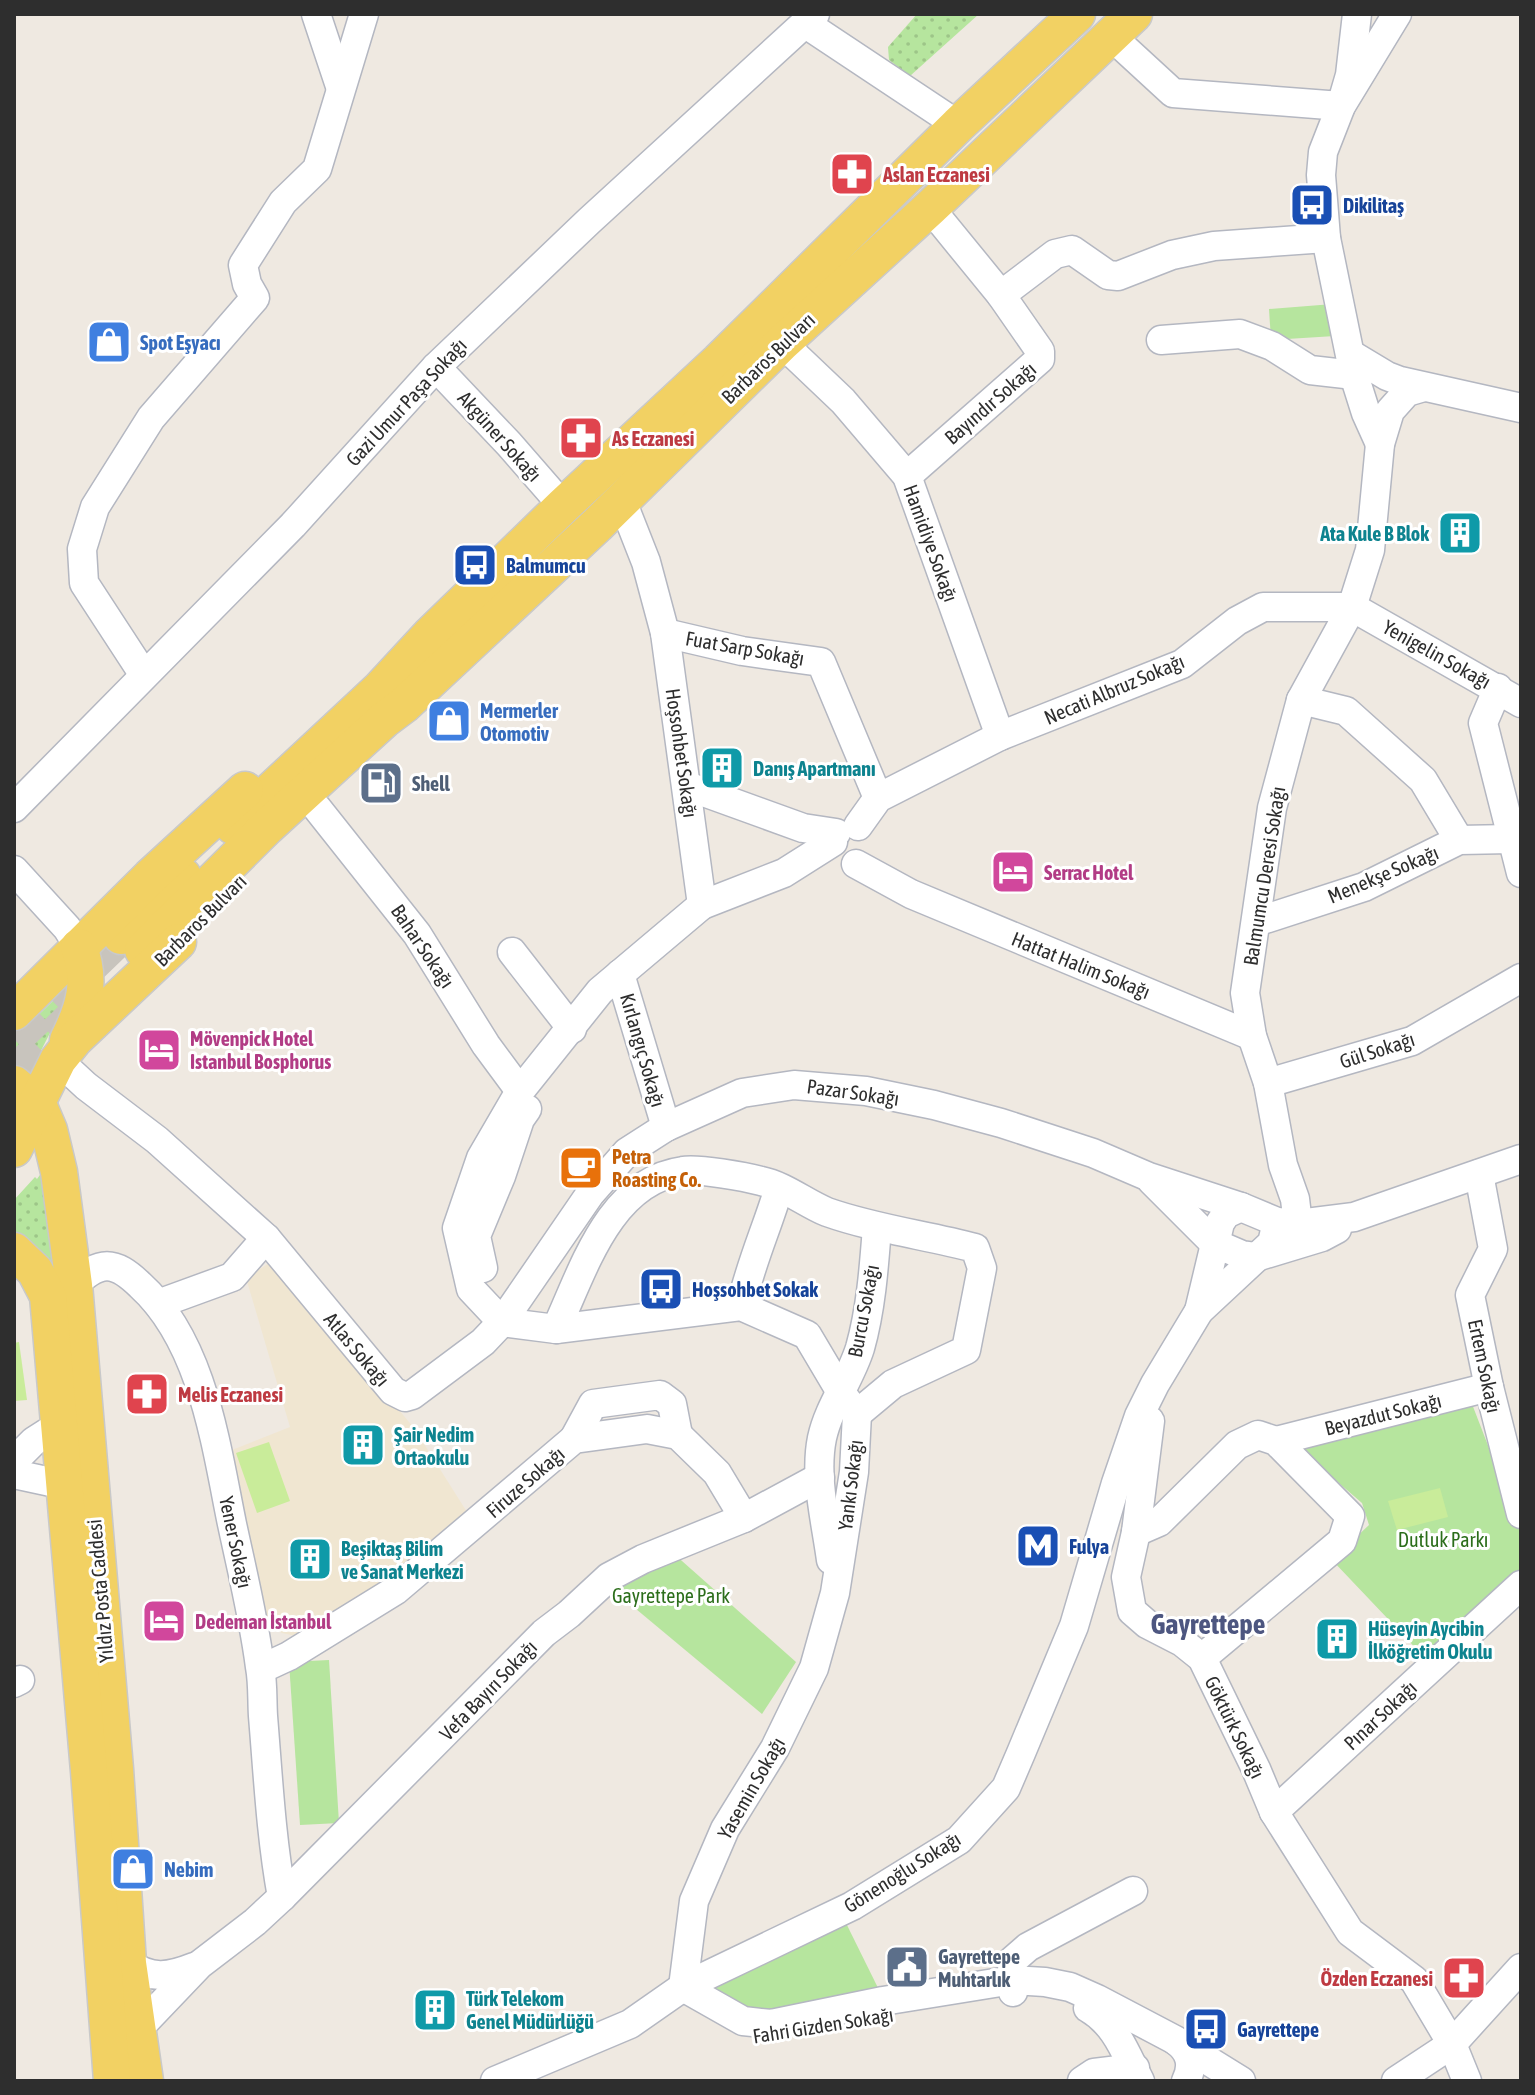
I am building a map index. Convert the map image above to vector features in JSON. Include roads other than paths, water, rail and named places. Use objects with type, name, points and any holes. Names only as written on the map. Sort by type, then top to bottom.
[{"type":"main road","name":"Barbaros Bulvarı","points":[[1077,14],[958,125],[688,390],[556,512],[430,635],[380,689],[280,781],[132,943],[404,705],[622,501],[782,343],[930,208],[1122,25]]},
{"type":"main road","points":[[622,501],[616,491],[619,478],[664,426],[688,390]]},
{"type":"main road","name":"Barbaros Bulvarı","points":[[14,1012],[150,877],[365,681],[430,635]]},
{"type":"main road","name":"Barbaros Bulvarı","points":[[14,1149],[26,1094],[75,1039],[390,736],[404,705]]},
{"type":"main road","points":[[58,1060],[77,1022],[84,997],[87,975],[79,947]]},
{"type":"main road","name":"Yıldız Posta Caddesi","points":[[26,1094],[57,1158],[74,1285],[78,1485],[112,2081]]},
{"type":"main road","name":"Yıldız Posta Caddesi","points":[[14,1251],[35,1271],[48,1296],[59,1425],[78,1485],[115,1769],[128,1963],[145,2081]]},
{"type":"main road","points":[[112,2081],[120,2053],[137,2030]]},
{"type":"street","points":[[316,14],[340,86]]},
{"type":"street","points":[[144,675],[84,583],[82,549],[95,507],[151,418],[255,298],[247,284],[243,265],[283,202],[317,169],[364,14]]},
{"type":"street","points":[[1357,14],[1350,75],[1323,152],[1321,175],[1326,238],[1353,365],[1366,413],[1380,444]]},
{"type":"street","points":[[1341,106],[1394,15]]},
{"type":"street","points":[[810,19],[958,125]]},
{"type":"street","name":"Gazi Umur Paşa Sokağı","points":[[14,808],[293,525],[431,373],[589,221],[810,19]]},
{"type":"street","points":[[1122,25],[1173,93],[1341,106]]},
{"type":"street","points":[[930,208],[1001,295],[1055,254],[1072,250],[1108,275],[1118,276],[1172,255],[1214,246],[1326,238]]},
{"type":"street","name":"Bayındır Sokağı","points":[[907,476],[1040,359],[1040,351],[1001,295]]},
{"type":"street","points":[[1161,340],[1240,334],[1272,346],[1310,370],[1353,365],[1424,387],[1521,408]]},
{"type":"street","name":"Hamidiye Sokağı","points":[[782,343],[843,401],[907,476],[1000,736]]},
{"type":"street","name":"Akgüner Sokağı","points":[[431,373],[556,512]]},
{"type":"street","points":[[1380,444],[1390,411],[1407,392],[1424,387]]},
{"type":"street","name":"Balmumcu Deresi Sokağı","points":[[1271,1218],[1279,1199],[1283,1165],[1268,1083],[1252,1036],[1245,993],[1272,808],[1301,700],[1352,607],[1370,550],[1380,444]]},
{"type":"street","name":"Hoşsohbet Sokağı","points":[[622,501],[646,562],[665,633],[702,905]]},
{"type":"street","name":"Necati Albruz Sokağı","points":[[878,798],[1000,736],[1182,664],[1237,621],[1263,607],[1352,607]]},
{"type":"street","name":"Yenigelin Sokağı","points":[[1352,607],[1509,695]]},
{"type":"street","name":"Fuat Sarp Sokağı","points":[[665,633],[742,651],[821,662],[878,798]]},
{"type":"street","points":[[1509,695],[1483,723],[1521,873]]},
{"type":"street","points":[[1301,700],[1346,711],[1423,780],[1459,840]]},
{"type":"street","points":[[687,786],[849,846]]},
{"type":"street","points":[[556,1329],[599,1236],[619,1206],[650,1182],[684,1170],[764,1181],[826,1211],[877,1227],[975,1248],[982,1268],[966,1350],[849,1404],[807,1335],[741,1306],[556,1329],[502,1322],[471,1289],[457,1228],[481,1158],[520,1091],[600,991],[702,905],[849,846],[878,798]]},
{"type":"street","name":"Bahar Sokağı","points":[[317,808],[417,934],[486,1045],[520,1091]]},
{"type":"street","name":"Menekşe Sokağı","points":[[1256,922],[1364,887],[1459,840],[1511,839]]},
{"type":"street","name":"Hattat Halim Sokağı","points":[[849,846],[911,894],[1252,1036]]},
{"type":"street","points":[[14,870],[67,928],[79,947]]},
{"type":"street","points":[[512,952],[572,1029]]},
{"type":"street","points":[[502,1322],[485,1279],[476,1236],[520,1119],[608,997],[620,974]]},
{"type":"street","name":"Kırlangıç Sokağı","points":[[620,974],[666,1127]]},
{"type":"street","name":"Gül Sokağı","points":[[1268,1083],[1412,1041],[1521,978]]},
{"type":"street","points":[[1200,1014],[1245,993]]},
{"type":"street","points":[[58,1060],[86,1086],[168,1149],[266,1238],[232,1277],[158,1304]]},
{"type":"street","name":"Pazar Sokağı","points":[[502,1322],[590,1194],[627,1152],[666,1127],[742,1093],[794,1085],[866,1091],[1001,1123],[1271,1218]]},
{"type":"street","points":[[1214,1243],[1228,1251],[1256,1257],[1322,1237],[1354,1217],[1521,1159]]},
{"type":"street","name":"Ertem Sokağı","points":[[1479,1174],[1493,1249],[1470,1295],[1521,1514]]},
{"type":"street","name":"Pazar Sokağı","points":[[1149,1177],[1214,1243]]},
{"type":"street","points":[[741,1306],[749,1269],[765,1236],[779,1188]]},
{"type":"street","points":[[1199,1311],[1214,1243],[1226,1214],[1271,1218],[1354,1217]]},
{"type":"street","points":[[1199,1311],[1272,1243],[1271,1218]]},
{"type":"street","name":"Burcu Sokağı","points":[[849,1404],[873,1275],[877,1227]]},
{"type":"street","name":"Atlas Sokağı","points":[[266,1238],[393,1391],[405,1397],[449,1369],[502,1322]]},
{"type":"street","name":"Yener Sokağı","points":[[74,1285],[104,1265],[130,1275],[158,1304],[176,1330],[207,1408],[261,1669],[269,1788],[282,1897]]},
{"type":"street","name":"Gönenoğlu Sokağı","points":[[495,2081],[630,2024],[683,1987],[852,1906],[959,1840],[1006,1788],[1074,1626],[1139,1416],[1199,1311]]},
{"type":"street","name":"Göktürk Sokağı","points":[[1155,1384],[1136,1532],[1126,1577],[1132,1611],[1147,1624],[1182,1642],[1202,1658],[1274,1812],[1350,1932],[1414,1980],[1452,2044],[1467,2081]]},
{"type":"street","name":"Beyazdut Sokağı","points":[[1136,1532],[1159,1522],[1237,1445],[1258,1435],[1276,1441],[1489,1387]]},
{"type":"street","name":"Yankı Sokağı","points":[[849,1404],[854,1472],[835,1593],[820,1477],[822,1440],[831,1411],[849,1404]]},
{"type":"street","points":[[14,1461],[34,1441],[59,1425]]},
{"type":"street","name":"Firuze Sokağı","points":[[261,1669],[289,1656],[396,1590],[574,1439],[647,1429],[678,1435],[717,1473],[744,1518]]},
{"type":"street","points":[[1202,1658],[1342,1541],[1350,1516],[1276,1441]]},
{"type":"street","points":[[14,1474],[78,1485]]},
{"type":"street","name":"Vefa Bayırı Sokağı","points":[[199,1965],[282,1897],[544,1633],[609,1577],[643,1559],[744,1518],[820,1477]]},
{"type":"street","name":"Pınar Sokağı","points":[[1274,1812],[1521,1585]]},
{"type":"street","name":"Yasemin Sokağı","points":[[683,1987],[694,1901],[725,1829],[775,1748],[814,1668],[835,1593]]},
{"type":"street","points":[[1013,1986],[1012,1961],[1028,1947],[1133,1891]]},
{"type":"street","points":[[128,1963],[140,1972],[155,1977],[176,1974],[199,1965]]},
{"type":"street","points":[[137,2030],[199,1965]]},
{"type":"street","points":[[1396,2081],[1452,2044],[1521,1968]]},
{"type":"street","name":"Fahri Gizden Sokağı","points":[[683,1987],[743,2021],[771,2024],[883,2001],[1045,1982],[1070,1987],[1175,2040],[1241,2081]]},
{"type":"street","name":"Fahri Gizden Sokağı","points":[[1013,1986],[1079,2002],[1100,2015],[1115,2031],[1137,2075]]},
{"type":"street","points":[[1082,2081],[1094,2073],[1137,2075],[1138,2052],[1150,2040],[1159,2037],[1175,2040],[1189,2054],[1191,2064],[1186,2081]]},
{"type":"tunnel","points":[[14,1039],[121,936]]},
{"type":"tunnel","points":[[14,1074],[85,1006]]},
{"type":"place","name":"Aslan Eczanesi","points":[[852,174]]},
{"type":"place","name":"Dikilitaş","points":[[1312,205]]},
{"type":"place","name":"Spot Eşyacı","points":[[109,342]]},
{"type":"place","name":"As Eczanesi","points":[[581,438]]},
{"type":"place","name":"Ata Kule B Blok","points":[[1460,533]]},
{"type":"place","name":"Balmumcu","points":[[475,565]]},
{"type":"place","name":"Mermerler Otomotiv","points":[[449,721]]},
{"type":"place","name":"Danış Apartmanı","points":[[722,768]]},
{"type":"place","name":"Shell","points":[[381,783]]},
{"type":"place","name":"Serrac Hotel","points":[[1013,872]]},
{"type":"place","name":"Mövenpick Hotel Istanbul Bosphorus","points":[[159,1050]]},
{"type":"place","name":"Petra Roasting Co.","points":[[581,1168]]},
{"type":"place","name":"Hoşsohbet Sokak","points":[[661,1289]]},
{"type":"place","name":"Melis Eczanesi","points":[[147,1394]]},
{"type":"place","name":"Şair Nedim Ortaokulu","points":[[363,1445]]},
{"type":"place","name":"Fulya","points":[[1038,1546]]},
{"type":"place","name":"Beşiktaş Bilim ve Sanat Merkezi","points":[[310,1559]]},
{"type":"place","name":"Dedeman İstanbul","points":[[164,1621]]},
{"type":"place","name":"Hüseyin Aycibin İlköğretim Okulu","points":[[1337,1639]]},
{"type":"place","name":"Nebim","points":[[133,1869]]},
{"type":"place","name":"Gayrettepe Muhtarlık","points":[[907,1967]]},
{"type":"place","name":"Özden Eczanesi","points":[[1464,1978]]},
{"type":"place","name":"Türk Telekom Genel Müdürlüğü","points":[[435,2010]]},
{"type":"place","name":"Gayrettepe","points":[[1206,2029]]},
{"type":"district","name":"Gayrettepe","points":[[1208,1624]]},
{"type":"park label","name":"Dutluk Parkı","points":[[1443,1539]]},
{"type":"park label","name":"Gayrettepe Park","points":[[671,1595]]}]
